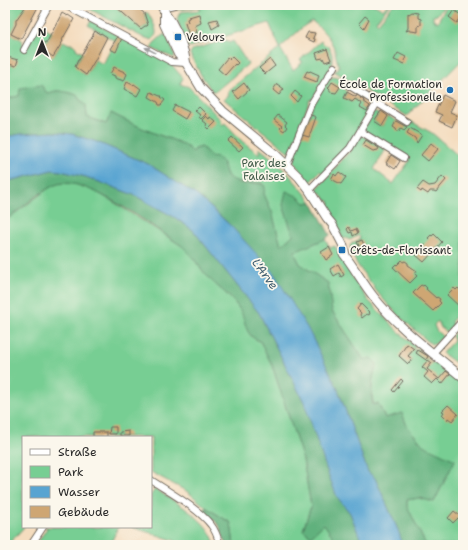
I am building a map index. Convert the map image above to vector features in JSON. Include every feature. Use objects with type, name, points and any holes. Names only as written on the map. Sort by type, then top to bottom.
[{"type":"main road","points":[[162,9],[164,24],[178,54],[213,102],[232,120],[286,164],[309,190],[326,218],[332,224],[343,245],[346,257],[360,279],[381,305],[396,321],[463,378]]},
{"type":"street","points":[[24,50],[49,5]]},
{"type":"street","points":[[65,5],[172,62],[186,63]]},
{"type":"street","points":[[162,9],[174,5]]},
{"type":"street","points":[[286,164],[289,160],[311,104],[334,67]]},
{"type":"street","points":[[348,85],[407,122]]},
{"type":"street","points":[[309,190],[350,148],[377,103]]},
{"type":"street","points":[[360,131],[404,158]]},
{"type":"street","points":[[433,353],[463,320]]},
{"type":"street","points":[[152,481],[181,500],[206,520],[215,532],[220,545]]},
{"type":"street","points":[[31,545],[42,528]]},
{"type":"green space","name":"Parc des Falaises","points":[[5,5],[26,6],[11,34],[21,39],[24,47],[40,25],[52,32],[47,42],[45,42],[48,54],[53,57],[63,41],[73,44],[76,49],[83,53],[77,62],[82,71],[81,72],[86,75],[95,60],[103,64],[115,41],[88,25],[91,21],[171,64],[183,78],[180,84],[189,87],[221,120],[222,125],[225,123],[242,141],[259,154],[259,148],[281,166],[312,202],[305,203],[297,196],[283,205],[293,235],[281,246],[272,212],[264,194],[262,183],[234,181],[226,173],[220,160],[211,157],[202,147],[195,149],[193,152],[180,143],[143,129],[111,113],[106,124],[87,117],[86,105],[74,94],[58,91],[47,93],[41,85],[34,87],[29,86],[19,96],[5,99]]},
{"type":"green space","points":[[82,5],[114,5],[141,29],[148,25],[144,13],[148,13],[154,23],[156,34],[151,40],[146,39]]},
{"type":"green space","points":[[180,5],[375,5],[383,10],[387,5],[390,5],[376,21],[378,23],[393,5],[445,5],[437,15],[433,16],[433,20],[437,22],[448,5],[463,5],[463,65],[460,62],[407,116],[334,71],[338,70],[339,66],[333,46],[326,34],[312,21],[304,26],[280,48],[269,23],[190,47],[186,45],[177,19],[180,12],[201,10],[200,7],[177,10]]},
{"type":"green space","points":[[163,35],[166,35],[175,55],[174,58],[151,48]]},
{"type":"green space","points":[[225,40],[229,43],[233,41],[248,64],[216,91],[212,91],[201,75],[190,54],[192,50]]},
{"type":"green space","points":[[321,41],[325,45],[329,46],[332,55],[332,63],[330,68],[312,100],[310,99],[290,153],[224,99],[229,95],[227,92],[280,48],[293,70],[303,62],[300,60]]},
{"type":"green space","points":[[334,77],[348,83],[344,89],[347,92],[344,98],[352,102],[355,99],[362,104],[360,107],[367,111],[372,102],[373,103],[350,143],[323,174],[320,171],[310,182],[294,163],[294,155],[313,105],[329,78]]},
{"type":"green space","points":[[41,85],[47,93],[58,91],[77,95],[86,105],[87,117],[106,124],[111,113],[180,143],[193,152],[195,149],[202,147],[211,157],[217,158],[223,163],[226,173],[231,179],[243,184],[259,183],[265,186],[264,194],[272,212],[281,246],[293,235],[283,205],[286,191],[297,196],[305,203],[312,202],[330,235],[325,239],[294,252],[300,264],[328,283],[332,311],[364,360],[371,358],[377,364],[372,384],[373,405],[378,403],[385,418],[402,413],[407,426],[423,445],[455,460],[434,502],[419,498],[407,500],[407,506],[426,545],[403,545],[375,478],[368,472],[337,387],[251,249],[231,226],[198,196],[148,164],[97,142],[72,134],[53,132],[21,134],[5,137],[5,99],[19,96],[20,88]]},
{"type":"green space","points":[[374,111],[379,114],[374,121],[382,126],[388,116],[406,126],[410,121],[432,133],[463,160],[463,308],[451,322],[453,326],[447,332],[441,328],[438,321],[434,325],[436,330],[443,337],[435,344],[431,344],[408,324],[374,288],[351,252],[350,246],[352,243],[360,239],[359,235],[350,240],[345,238],[343,239],[327,208],[330,202],[325,199],[321,192],[317,194],[315,191],[350,151],[361,135],[386,149],[374,169],[393,184],[410,160],[363,131]]},
{"type":"green space","points":[[52,170],[86,177],[134,195],[174,217],[193,230],[259,313],[304,402],[337,497],[350,513],[363,545],[339,545],[324,524],[311,536],[303,530],[311,506],[303,460],[272,365],[260,341],[250,335],[241,312],[235,303],[208,277],[182,246],[103,195],[70,183],[52,186],[31,200],[5,221],[5,182]]},
{"type":"green space","points":[[59,183],[74,184],[93,190],[115,203],[182,246],[208,277],[235,303],[241,312],[250,335],[260,341],[272,365],[303,460],[311,506],[303,530],[324,524],[339,545],[234,545],[231,523],[207,508],[188,492],[152,473],[152,436],[22,436],[23,528],[8,545],[5,545],[5,221],[49,188]]},
{"type":"green space","points":[[325,239],[330,248],[335,246],[353,278],[368,300],[415,346],[415,351],[418,348],[428,356],[427,359],[432,363],[436,362],[463,385],[463,545],[426,545],[407,506],[407,500],[419,498],[434,502],[455,460],[423,446],[407,426],[402,414],[385,418],[378,403],[374,405],[372,384],[377,364],[364,360],[332,311],[328,283],[300,264],[294,252]]},
{"type":"green space","points":[[463,323],[463,368],[442,353],[454,340],[452,336]]},
{"type":"green space","points":[[155,489],[191,512],[212,536],[215,545],[182,545],[173,540],[135,528],[152,528],[152,494]]},
{"type":"green space","points":[[207,508],[231,523],[234,545],[226,545],[219,525],[203,510]]},
{"type":"green space","points":[[47,528],[118,528],[110,545],[36,545]]},
{"type":"water","name":"L'Arve","points":[[53,132],[72,134],[97,142],[148,164],[198,196],[231,226],[274,273],[308,329],[337,387],[368,472],[375,478],[403,545],[363,545],[350,513],[337,497],[304,402],[259,313],[193,230],[174,217],[134,195],[86,177],[52,170],[5,182],[5,137],[21,134]]},
{"type":"building","points":[[24,5],[39,5],[21,39],[11,34],[16,24],[16,20],[26,6]]},
{"type":"building","points":[[114,5],[134,5],[144,13],[148,25],[141,29]]},
{"type":"building","points":[[454,10],[462,16],[457,23],[449,17]]},
{"type":"building","points":[[412,12],[418,13],[418,18],[421,19],[421,25],[418,26],[418,32],[409,30],[406,31],[408,28],[408,13],[409,14]]},
{"type":"building","points":[[62,13],[74,19],[53,57],[42,49]]},
{"type":"building","points":[[199,14],[201,23],[195,26],[197,33],[189,36],[185,23],[188,22],[187,19],[189,17]]},
{"type":"building","points":[[365,16],[369,19],[364,28],[359,23]]},
{"type":"building","points":[[217,19],[219,25],[212,29],[209,21]]},
{"type":"building","points":[[95,31],[107,37],[86,75],[75,67]]},
{"type":"building","points":[[308,32],[315,33],[313,38],[315,39],[314,42],[305,38]]},
{"type":"building","points":[[118,36],[122,38],[116,52],[110,49]]},
{"type":"building","points":[[327,49],[331,60],[325,62],[323,58],[318,59],[316,53]]},
{"type":"building","points":[[398,53],[406,57],[404,64],[394,60]]},
{"type":"building","points":[[7,57],[18,60],[16,66],[5,63]]},
{"type":"building","points":[[228,57],[230,59],[232,57],[238,63],[236,65],[235,64],[225,75],[218,69]]},
{"type":"building","points":[[270,59],[275,66],[265,74],[259,68]]},
{"type":"building","points":[[114,67],[127,74],[124,81],[115,78],[115,76],[110,74]]},
{"type":"building","points":[[307,71],[319,75],[317,82],[304,77]]},
{"type":"building","points":[[127,82],[133,85],[134,84],[141,89],[137,96],[124,89]]},
{"type":"building","points":[[332,82],[340,87],[336,93],[330,92],[328,88]]},
{"type":"building","points":[[244,83],[249,90],[239,99],[233,92]]},
{"type":"building","points":[[277,84],[284,89],[279,95],[273,90]]},
{"type":"building","points":[[295,91],[301,96],[297,102],[291,96]]},
{"type":"building","points":[[151,92],[162,96],[161,97],[165,100],[161,105],[149,97]]},
{"type":"building","points":[[347,92],[356,97],[357,95],[361,97],[360,98],[370,106],[367,111],[360,107],[362,104],[355,99],[352,102],[344,98]]},
{"type":"building","points":[[443,95],[455,101],[450,112],[457,115],[452,127],[439,121],[442,115],[435,112]]},
{"type":"building","points":[[175,105],[189,112],[185,119],[172,111]]},
{"type":"building","points":[[199,107],[206,114],[201,119],[199,117],[200,115],[195,111]]},
{"type":"building","points":[[381,111],[388,116],[382,126],[374,121]]},
{"type":"building","points":[[278,115],[287,122],[285,125],[287,127],[284,131],[280,128],[282,126],[274,120]]},
{"type":"building","points":[[311,115],[316,117],[309,137],[302,135],[308,118],[309,119]]},
{"type":"building","points":[[206,116],[209,119],[210,117],[216,122],[209,129],[206,126],[207,124],[202,120]]},
{"type":"building","points":[[396,121],[407,127],[404,130],[401,128],[397,131],[393,127]]},
{"type":"building","points":[[410,128],[422,135],[417,143],[415,138],[407,133]]},
{"type":"building","points":[[232,137],[243,147],[239,151],[228,141]]},
{"type":"building","points":[[366,140],[379,148],[378,150],[373,151],[363,145]]},
{"type":"building","points":[[431,143],[438,149],[428,161],[421,155]]},
{"type":"building","points":[[391,155],[400,161],[395,169],[386,163]]},
{"type":"building","points":[[339,172],[346,177],[341,184],[331,179],[334,174],[336,176]]},
{"type":"building","points":[[442,176],[446,180],[436,192],[430,191],[428,194],[417,189],[423,182],[429,186],[435,185]]},
{"type":"building","points":[[349,227],[351,231],[356,229],[358,233],[353,236],[352,232],[349,233],[347,229]]},
{"type":"building","points":[[434,234],[442,242],[424,262],[416,255],[418,252],[416,251],[419,248],[420,249],[431,235],[432,236]]},
{"type":"building","points":[[362,240],[364,245],[360,247],[362,251],[359,252],[357,242]]},
{"type":"building","points":[[329,247],[333,255],[326,260],[321,252]]},
{"type":"building","points":[[402,260],[417,271],[415,274],[417,276],[410,283],[393,267]]},
{"type":"building","points":[[338,264],[344,275],[341,277],[339,273],[334,276],[330,269]]},
{"type":"building","points":[[421,285],[424,285],[427,288],[426,289],[436,298],[437,297],[440,299],[439,301],[441,303],[433,311],[413,293]]},
{"type":"building","points":[[454,288],[456,290],[458,288],[463,293],[463,306],[461,308],[447,295]]},
{"type":"building","points":[[361,304],[370,313],[362,318],[360,315],[361,313],[357,309]]},
{"type":"building","points":[[407,344],[414,349],[408,356],[412,359],[408,364],[399,356]]},
{"type":"building","points":[[418,350],[428,356],[426,360],[416,353]]},
{"type":"building","points":[[428,360],[432,363],[427,369],[439,379],[446,371],[450,374],[442,384],[437,379],[432,384],[424,377],[428,372],[422,367]]},
{"type":"building","points":[[401,379],[403,381],[394,392],[392,390]]},
{"type":"building","points":[[448,405],[458,414],[452,421],[448,418],[447,420],[442,415],[444,412],[442,411]]},
{"type":"building","points":[[110,427],[116,427],[116,434],[109,434]]},
{"type":"building","points":[[129,431],[129,436],[120,436],[120,432]]},
{"type":"building","points":[[93,432],[107,432],[107,436],[93,436]]},
{"type":"building","points":[[454,511],[460,516],[463,513],[463,522],[458,518],[453,523],[448,518]]},
{"type":"place","name":"Velours","points":[[178,37]]},
{"type":"place","name":"École de Formation Professionelle","points":[[450,90]]},
{"type":"place","name":"Crêts-de-Florissant","points":[[342,250]]}]
